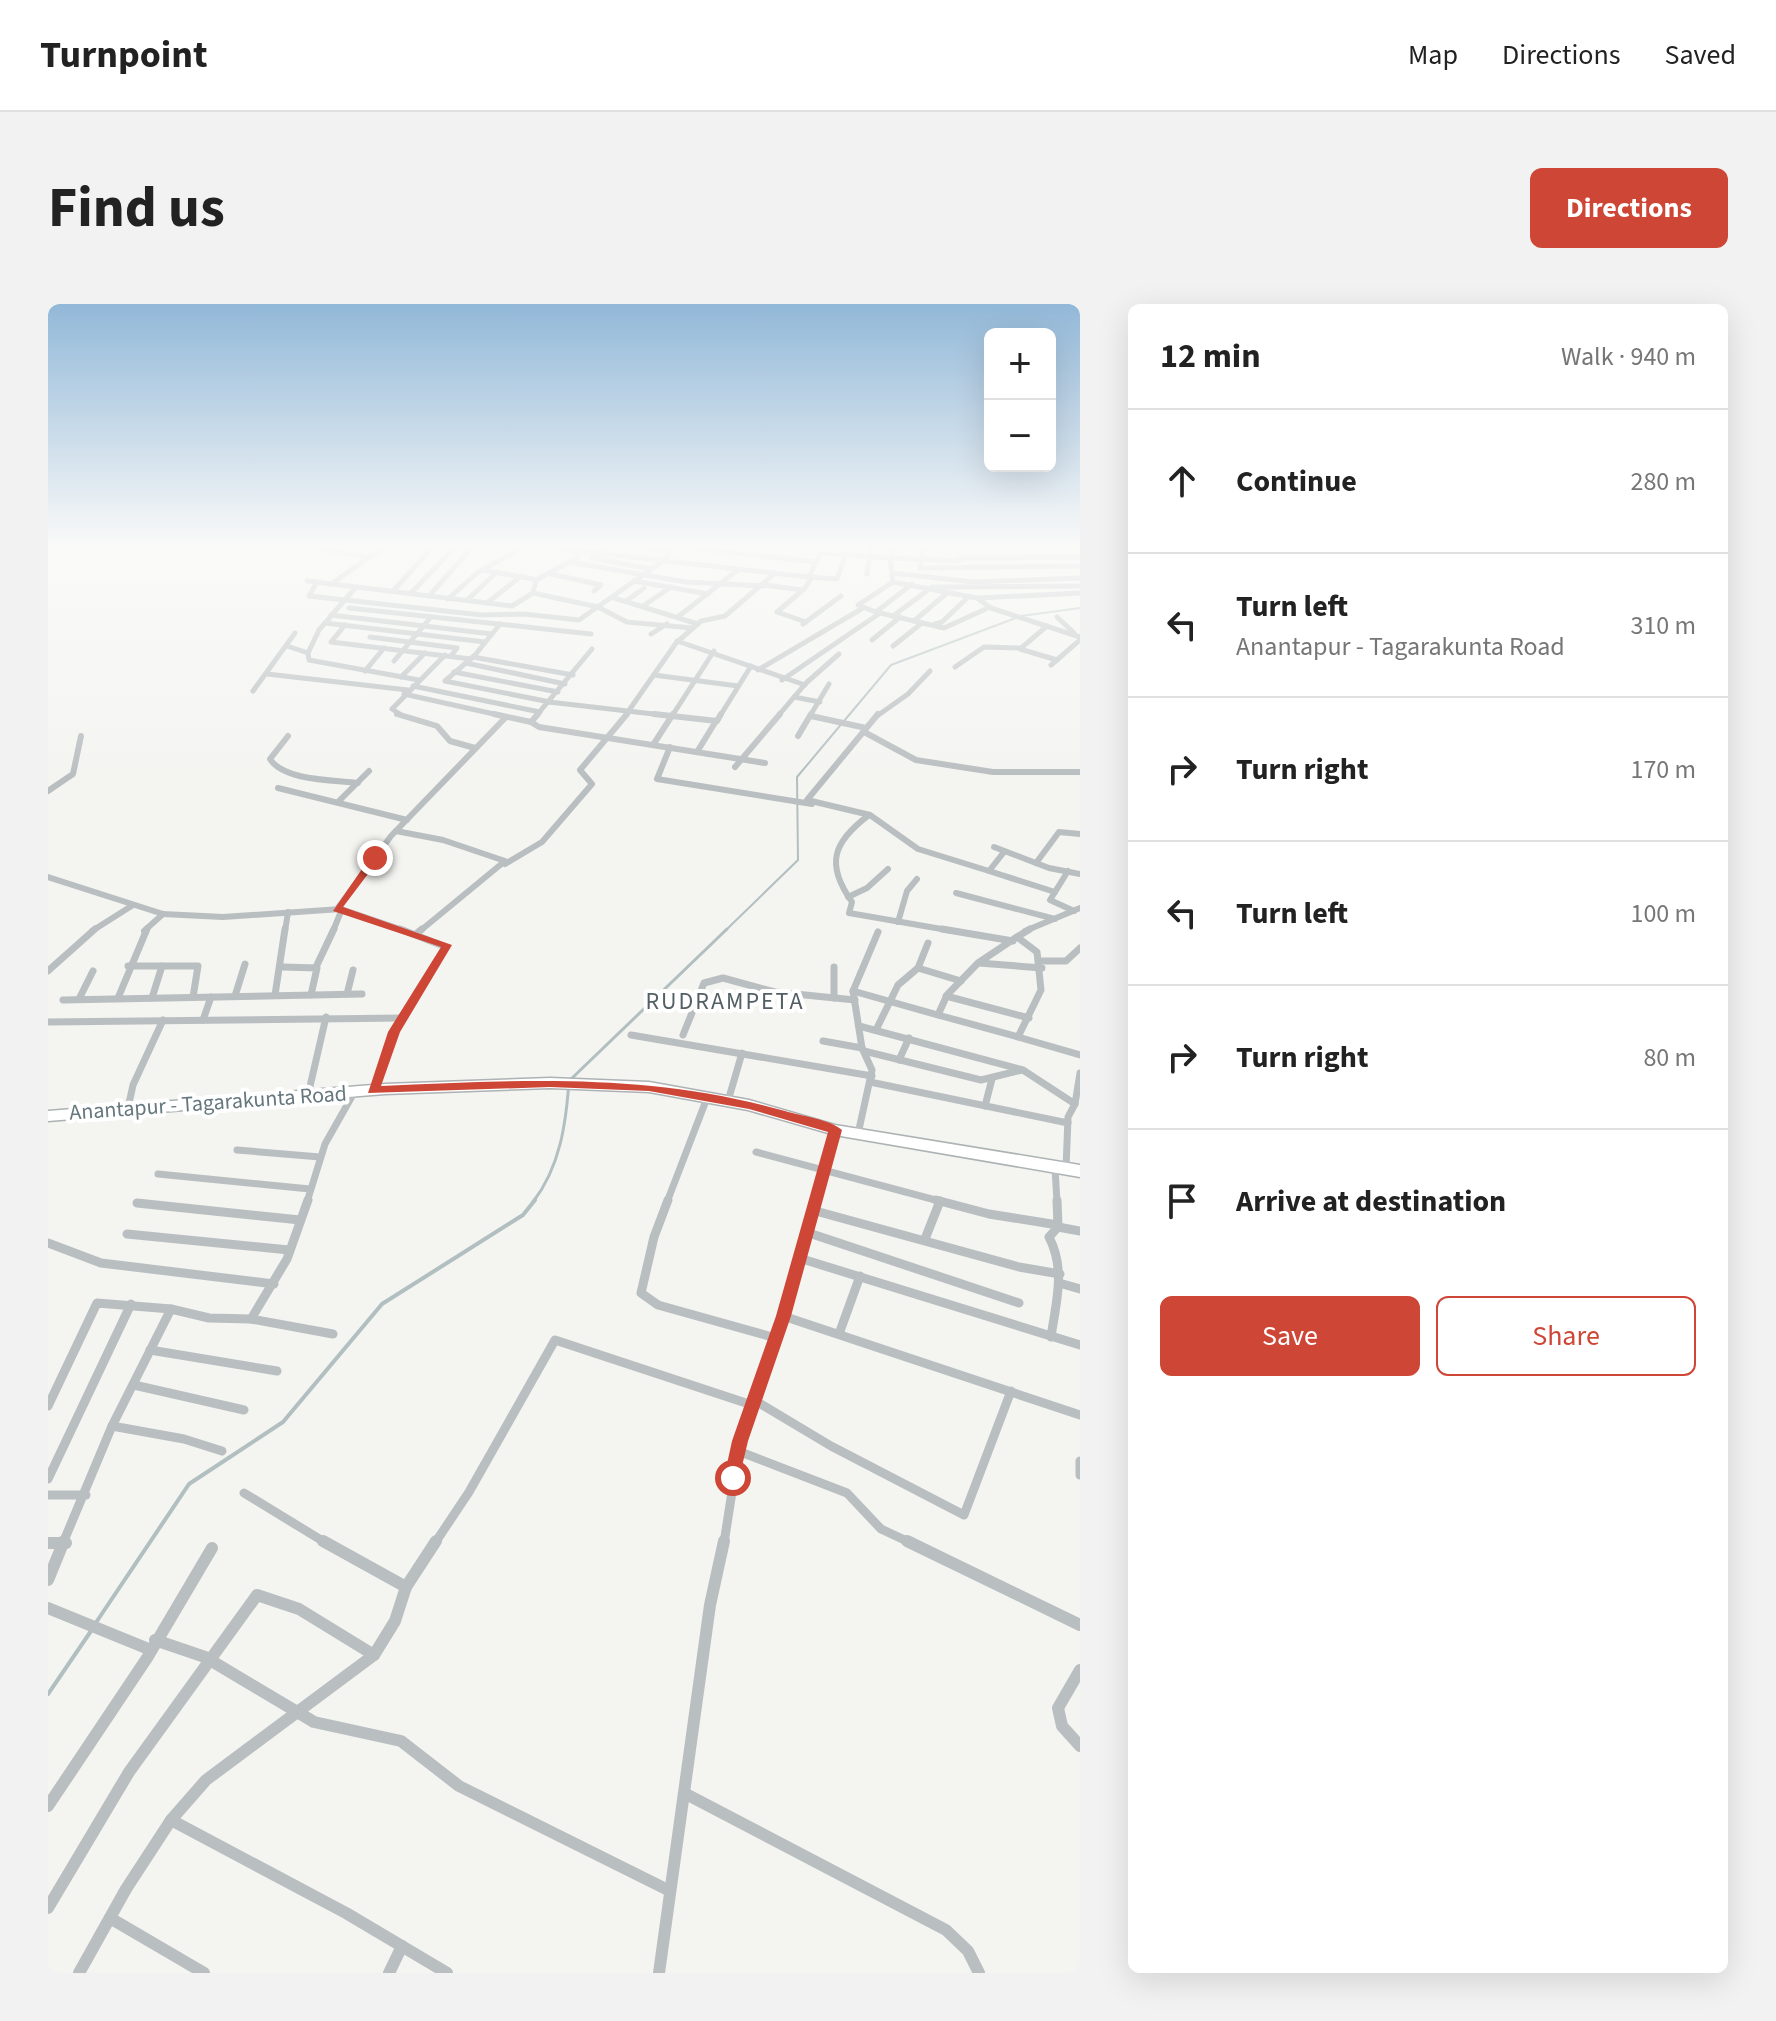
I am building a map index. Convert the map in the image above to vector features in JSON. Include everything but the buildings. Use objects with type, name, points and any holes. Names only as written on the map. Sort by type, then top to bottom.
[{"type":"main road","name":"Anantapur - Tagarakunta Road","points":[[48,1116],[373,1090],[550,1083],[649,1087],[728,1101],[835,1130],[1067,1169]]},
{"type":"street","points":[[396,622],[492,634]]},
{"type":"street","points":[[394,661],[427,622]]},
{"type":"street","points":[[464,622],[591,634]]},
{"type":"street","points":[[500,622],[470,660],[445,681],[549,702],[716,721]]},
{"type":"street","points":[[627,622],[695,626]]},
{"type":"street","points":[[688,622],[695,626]]},
{"type":"street","points":[[416,934],[505,864],[525,858],[538,848],[592,784],[580,770],[630,710],[677,641],[695,626],[707,622]]},
{"type":"street","points":[[799,626],[806,622]]},
{"type":"street","points":[[758,670],[790,656],[816,634],[838,622]]},
{"type":"street","points":[[782,680],[864,622]]},
{"type":"street","points":[[872,640],[890,622]]},
{"type":"street","points":[[918,622],[946,628],[959,622]]},
{"type":"street","points":[[932,625],[942,622]]},
{"type":"street","points":[[1033,622],[1079,638]]},
{"type":"street","points":[[1062,622],[1079,638]]},
{"type":"street","points":[[419,680],[308,660],[308,653],[313,639],[325,623],[485,642]]},
{"type":"street","points":[[651,634],[668,623]]},
{"type":"street","points":[[893,646],[922,623]]},
{"type":"street","points":[[345,625],[331,641],[573,675]]},
{"type":"street","points":[[1020,648],[1047,626]]},
{"type":"street","points":[[351,645],[365,628]]},
{"type":"street","points":[[253,691],[295,633]]},
{"type":"street","points":[[370,637],[457,648],[392,707],[395,713],[433,724],[450,741],[475,748]]},
{"type":"street","points":[[1051,665],[1079,638]]},
{"type":"street","points":[[677,641],[714,651],[782,680],[805,685]]},
{"type":"street","points":[[287,646],[308,653]]},
{"type":"street","points":[[955,667],[984,647],[1020,648],[1057,660]]},
{"type":"street","points":[[365,671],[384,648]]},
{"type":"street","points":[[531,722],[592,649]]},
{"type":"street","points":[[653,745],[714,651]]},
{"type":"street","points":[[401,677],[425,653]]},
{"type":"street","points":[[735,767],[805,685],[839,654]]},
{"type":"street","points":[[470,660],[565,684]]},
{"type":"street","points":[[697,752],[751,666]]},
{"type":"street","points":[[812,804],[808,798],[866,730],[930,671]]},
{"type":"street","points":[[454,672],[558,692]]},
{"type":"street","points":[[267,674],[408,690],[540,712]]},
{"type":"street","points":[[654,675],[738,686]]},
{"type":"street","points":[[798,736],[829,684]]},
{"type":"street","points":[[408,690],[531,722],[539,727],[765,763]]},
{"type":"street","points":[[794,697],[820,702]]},
{"type":"street","points":[[811,716],[866,730],[916,760],[993,772],[1080,772]]},
{"type":"street","points":[[311,995],[316,967],[326,954],[327,939],[340,909],[396,831],[506,717]]},
{"type":"street","points":[[48,791],[65,782],[76,768],[81,736]]},
{"type":"street","points":[[288,736],[270,759],[275,767],[295,774],[358,783]]},
{"type":"street","points":[[670,747],[657,779],[869,815],[918,849],[1055,892]]},
{"type":"street","points":[[338,802],[369,771]]},
{"type":"street","points":[[278,788],[407,820]]},
{"type":"street","points":[[869,815],[844,832],[834,865],[840,888],[852,902],[849,914],[1014,939],[1037,952],[1041,964],[1041,990],[1018,1037]]},
{"type":"street","points":[[396,831],[494,855],[505,864]]},
{"type":"street","points":[[1036,863],[1059,832],[1080,834]]},
{"type":"street","points":[[994,847],[1036,863],[1080,874]]},
{"type":"street","points":[[989,871],[1004,852]]},
{"type":"street","points":[[848,897],[867,888],[888,869]]},
{"type":"street","points":[[1068,871],[1051,901],[1078,910]]},
{"type":"street","points":[[48,877],[163,914],[218,917],[340,909],[447,945],[403,1018],[373,1090]]},
{"type":"street","points":[[898,922],[907,891],[917,879]]},
{"type":"street","points":[[956,893],[1058,919]]},
{"type":"street","points":[[48,971],[85,935],[133,905]]},
{"type":"street","points":[[938,1015],[946,996],[978,963],[1022,932],[1078,910]]},
{"type":"street","points":[[275,995],[283,967],[280,952],[288,912]]},
{"type":"street","points":[[118,998],[143,932],[163,914]]},
{"type":"street","points":[[858,1134],[872,1067],[863,1050],[854,995],[878,932]]},
{"type":"street","points":[[918,968],[928,943]]},
{"type":"street","points":[[978,963],[1041,964],[1066,961],[1080,948]]},
{"type":"street","points":[[235,996],[245,964]]},
{"type":"street","points":[[128,966],[199,967],[193,997]]},
{"type":"street","points":[[152,998],[162,966]]},
{"type":"street","points":[[283,967],[316,967]]},
{"type":"street","points":[[834,967],[834,998]]},
{"type":"street","points":[[876,1030],[889,1001],[911,970],[918,968],[961,981]]},
{"type":"street","points":[[347,994],[353,970]]},
{"type":"street","points":[[79,999],[93,971]]},
{"type":"street","points":[[683,1035],[704,983],[711,978],[726,978],[775,992],[834,998],[854,995],[889,1001],[1080,1055]]},
{"type":"street","points":[[63,1000],[362,994]]},
{"type":"street","points":[[946,996],[1029,1018]]},
{"type":"street","points":[[203,1020],[211,997]]},
{"type":"street","points":[[308,1095],[326,1017]]},
{"type":"street","points":[[48,1022],[403,1018]]},
{"type":"street","points":[[128,1108],[133,1085],[163,1020]]},
{"type":"street","points":[[859,1026],[1023,1070],[1075,1104]]},
{"type":"street","points":[[631,1035],[742,1053],[1068,1123]]},
{"type":"street","points":[[899,1060],[909,1038]]},
{"type":"street","points":[[823,1041],[992,1079],[1023,1070]]},
{"type":"street","points":[[728,1101],[742,1053]]},
{"type":"street","points":[[1051,1337],[1060,1279],[1059,1257],[1049,1237],[1058,1226],[1067,1169],[1068,1123],[1080,1073]]},
{"type":"street","points":[[985,1106],[992,1079]]},
{"type":"street","points":[[251,1319],[274,1284],[289,1250],[333,1118],[355,1091]]},
{"type":"street","points":[[707,1098],[654,1237],[641,1293],[658,1305],[776,1338]]},
{"type":"street","points":[[659,1973],[710,1605],[732,1507],[738,1451],[783,1316],[835,1130]]},
{"type":"street","points":[[237,1150],[320,1157]]},
{"type":"street","points":[[756,1152],[1018,1221],[1080,1231]]},
{"type":"street","points":[[158,1174],[310,1189]]},
{"type":"street","points":[[925,1239],[940,1201]]},
{"type":"street","points":[[137,1203],[300,1220]]},
{"type":"street","points":[[812,1210],[925,1239],[1060,1279],[1080,1289]]},
{"type":"street","points":[[806,1232],[1019,1303]]},
{"type":"street","points":[[127,1234],[289,1250]]},
{"type":"street","points":[[48,1243],[101,1263],[274,1284]]},
{"type":"street","points":[[799,1258],[1080,1345]]},
{"type":"street","points":[[839,1334],[860,1276]]},
{"type":"street","points":[[48,1406],[97,1303],[171,1309],[209,1318],[251,1319],[333,1334]]},
{"type":"street","points":[[48,1479],[131,1304]]},
{"type":"street","points":[[48,1580],[86,1495],[112,1426],[171,1309]]},
{"type":"street","points":[[783,1316],[1080,1415]]},
{"type":"street","points":[[79,1973],[171,1820],[206,1780],[374,1655],[395,1621],[406,1587],[469,1492],[555,1340],[753,1403],[964,1515],[1011,1391]]},
{"type":"street","points":[[150,1350],[277,1371]]},
{"type":"street","points":[[134,1385],[244,1410]]},
{"type":"street","points":[[112,1426],[184,1439],[222,1451]]},
{"type":"street","points":[[738,1451],[847,1493],[881,1529],[1080,1625]]},
{"type":"street","points":[[1080,1461],[1080,1475]]},
{"type":"street","points":[[244,1493],[300,1529],[406,1587]]},
{"type":"street","points":[[48,1495],[86,1495]]},
{"type":"street","points":[[48,1543],[66,1543]]},
{"type":"street","points":[[48,1806],[212,1548]]},
{"type":"street","points":[[48,1908],[125,1777],[253,1598],[260,1594],[297,1609],[374,1655]]},
{"type":"street","points":[[48,1608],[104,1631],[210,1660],[298,1713],[328,1726],[401,1741],[453,1783],[670,1891]]},
{"type":"street","points":[[1080,1670],[1057,1703],[1062,1726],[1080,1746]]},
{"type":"street","points":[[686,1794],[946,1930],[968,1951],[979,1973]]},
{"type":"street","points":[[171,1820],[447,1973]]},
{"type":"street","points":[[110,1918],[204,1973]]},
{"type":"street","points":[[389,1973],[402,1946]]},
{"type":"waterway","points":[[725,931],[798,860],[797,777],[891,665],[1005,622]]},
{"type":"waterway","points":[[533,1202],[550,1174],[560,1144],[569,1081],[727,929]]},
{"type":"waterway","points":[[95,1624],[189,1484],[283,1422],[382,1304],[523,1215],[535,1200]]},
{"type":"waterway","points":[[48,1694],[91,1631]]},
{"type":"district","name":"RUDRAMPETA","points":[[725,1001]]},
{"type":"route","points":[[375,858],[337,909],[447,945],[394,1032],[373,1090],[550,1083],[649,1087],[749,1105],[835,1130],[783,1316],[740,1441],[733,1478]]}]
